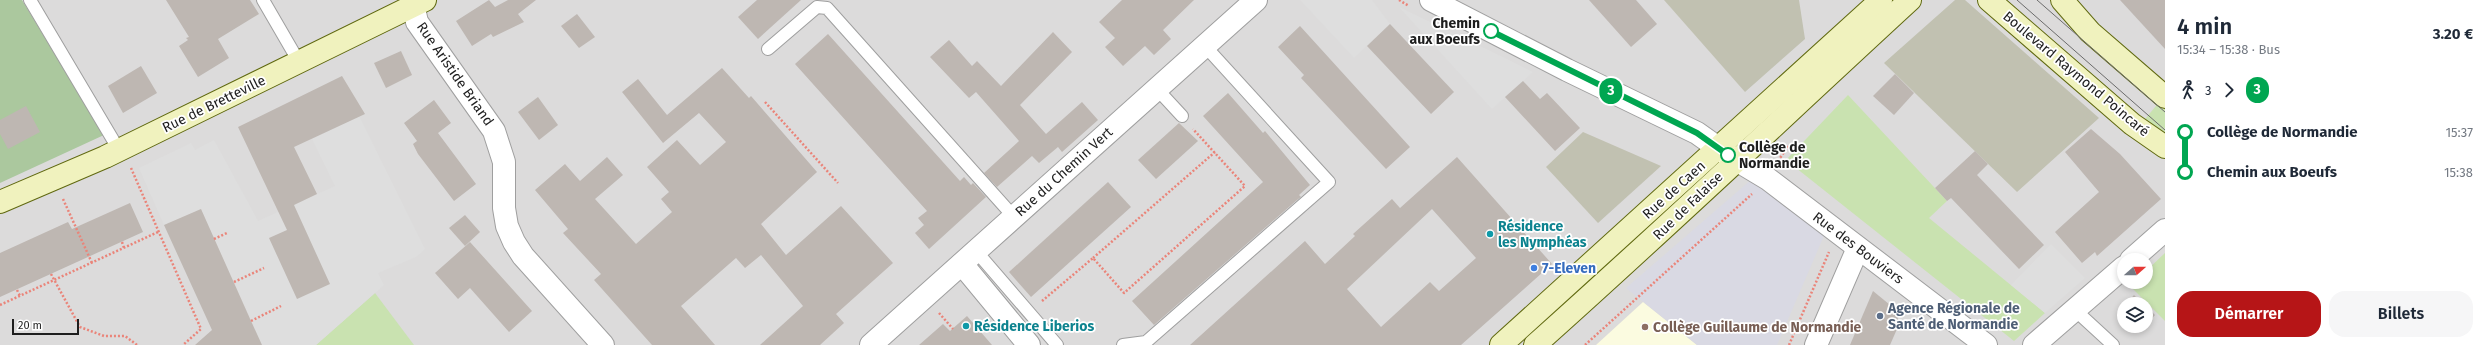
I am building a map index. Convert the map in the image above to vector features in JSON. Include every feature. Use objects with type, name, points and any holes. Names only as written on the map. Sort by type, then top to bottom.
[{"type":"main road","name":"Rue de Caen","points":[[1501,345],[1728,155],[1881,0]]},
{"type":"main road","name":"Rue de Falaise","points":[[1535,345],[1672,222],[1728,155],[1910,0]]},
{"type":"main road","name":"Boulevard Raymond Poincaré","points":[[1989,0],[2132,124],[2165,147]]},
{"type":"main road","points":[[2062,0],[2090,32],[2165,97]]},
{"type":"main road","name":"Rue de Bretteville","points":[[0,202],[125,158],[299,62],[417,2]]},
{"type":"street","name":"Rue du Chemin Vert","points":[[871,345],[1256,0]]},
{"type":"street","name":"Rue des Bouviers","points":[[1432,0],[1568,70],[1697,133],[1728,155],[1768,179],[1986,345]]},
{"type":"street","name":"Rue Aristide Briand","points":[[417,2],[417,22],[494,131],[504,162],[504,208],[514,242],[523,256],[603,345]]},
{"type":"street","points":[[2139,253],[2165,230]]},
{"type":"street","points":[[1816,345],[1858,248]]},
{"type":"street","points":[[969,257],[1030,345]]},
{"type":"street","points":[[2034,345],[2117,273]]},
{"type":"lane","points":[[30,0],[67,56],[125,158]]},
{"type":"lane","points":[[263,0],[299,62]]},
{"type":"lane","points":[[768,48],[817,8],[827,8],[1014,217]]},
{"type":"lane","points":[[1123,345],[1146,342],[1329,182],[1205,46]]},
{"type":"lane","points":[[1157,89],[1182,116]]},
{"type":"lane","points":[[969,257],[1029,312],[1057,345]]},
{"type":"lane","points":[[2075,310],[2114,345]]},
{"type":"path","points":[[765,102],[838,183]]},
{"type":"path","points":[[1093,258],[1124,293],[1245,186],[1182,116]]},
{"type":"path","points":[[1029,312],[1215,152]]},
{"type":"path","points":[[125,158],[201,330],[183,345]]},
{"type":"path","points":[[60,191],[92,263]]},
{"type":"path","points":[[0,305],[158,232]]},
{"type":"path","points":[[214,239],[227,234]]},
{"type":"path","points":[[122,242],[124,248]]},
{"type":"path","points":[[1789,345],[1830,250]]},
{"type":"path","points":[[234,282],[264,268]]},
{"type":"path","points":[[51,274],[53,281],[80,327],[104,336],[125,336],[138,345]]},
{"type":"path","points":[[17,290],[20,296]]},
{"type":"path","points":[[251,321],[281,306]]},
{"type":"path","points":[[934,308],[953,329]]},
{"type":"shaded area","points":[[0,0],[2165,0],[2165,345],[0,345]]},
{"type":"shaded area","points":[[1300,0],[1372,0],[1390,24],[1354,58]]},
{"type":"shaded area","points":[[1664,0],[1799,0],[1805,39],[1745,92]]},
{"type":"shaded area","points":[[1955,0],[1965,0],[2099,118],[2017,192],[1884,63]]},
{"type":"shaded area","points":[[1399,7],[1513,62],[1533,72],[1492,109]]},
{"type":"shaded area","points":[[359,116],[425,249],[416,257],[378,273],[384,285],[316,345],[256,345],[260,340],[201,209],[164,225],[139,168],[191,143],[195,150],[214,140],[258,221],[335,186],[312,139]]},
{"type":"shaded area","points":[[1583,132],[1661,166],[1598,223],[1546,167]]},
{"type":"shaded area","points":[[1752,179],[1826,231],[1777,345],[1697,345],[1626,288]]},
{"type":"shaded area","points":[[2051,244],[2085,278],[2045,313],[2011,285]]},
{"type":"shaded area","name":"Collège Guillaume de Normandie","points":[[1643,302],[1697,345],[1596,345]]},
{"type":"green space","points":[[0,0],[22,0],[104,135],[0,183]]},
{"type":"green space","points":[[1848,95],[1947,201],[1929,218],[2045,313],[2014,341],[1786,160]]},
{"type":"green space","points":[[2161,100],[2165,104],[2165,141],[2140,125]]},
{"type":"green space","points":[[2165,253],[2165,321],[2153,309],[2153,297],[2141,297],[2133,289],[2153,289],[2153,264]]},
{"type":"green space","points":[[375,293],[414,345],[316,345]]},
{"type":"building","points":[[166,0],[250,0],[259,14],[218,39],[229,58],[198,77],[179,46],[188,40],[186,38],[189,37]]},
{"type":"building","points":[[489,0],[495,7],[508,0],[536,0],[518,14],[524,22],[493,37],[491,34],[472,46],[456,21]]},
{"type":"building","points":[[757,0],[801,0],[758,39],[738,17]]},
{"type":"building","points":[[1122,0],[1194,0],[1163,30],[1171,39],[1154,55],[1145,46],[1123,66],[1105,47],[1115,38],[1099,22]]},
{"type":"building","points":[[1589,0],[1636,0],[1657,24],[1631,47]]},
{"type":"building","points":[[2120,0],[2165,0],[2165,49]]},
{"type":"building","points":[[577,14],[595,37],[579,48],[561,26]]},
{"type":"building","points":[[1390,24],[1454,92],[1431,114],[1367,46]]},
{"type":"building","points":[[1300,26],[1410,147],[1386,169],[1301,78],[1304,75],[1278,47]]},
{"type":"building","points":[[1053,32],[1072,52],[1020,105],[1046,134],[1082,102],[1098,120],[1062,152],[1058,147],[1039,163],[1032,156],[997,187],[984,173],[1019,141],[976,92],[969,98],[930,57],[949,40],[972,66],[977,61],[1001,86]]},
{"type":"building","points":[[828,34],[960,181],[964,177],[971,185],[973,183],[986,197],[929,249],[915,233],[924,225],[918,218],[927,211],[795,64]]},
{"type":"building","points":[[401,51],[412,75],[386,88],[374,63]]},
{"type":"building","points":[[141,66],[157,93],[123,113],[108,86]]},
{"type":"building","points":[[722,68],[749,98],[751,96],[817,172],[761,224],[786,255],[841,206],[893,263],[836,314],[844,323],[820,345],[760,345],[803,306],[761,255],[745,268],[736,258],[681,306],[715,345],[652,345],[594,280],[601,274],[563,233],[568,229],[535,190],[565,164],[580,181],[607,157],[623,175],[595,199],[636,244],[672,212],[661,199],[669,192],[647,167],[677,140],[700,165],[726,142],[699,113],[663,143],[622,92],[638,79],[667,115]]},
{"type":"building","points":[[1895,74],[1914,93],[1894,115],[1873,96]]},
{"type":"building","points":[[342,76],[365,114],[294,147],[317,194],[294,205],[330,284],[297,299],[269,238],[287,230],[238,127]]},
{"type":"building","points":[[1523,81],[1540,99],[1547,93],[1580,128],[1555,151],[1505,97]]},
{"type":"building","points":[[1228,93],[1263,133],[1265,131],[1310,185],[1299,195],[1301,197],[1154,325],[1132,301],[1263,182],[1203,116]]},
{"type":"building","points":[[538,97],[558,125],[539,140],[518,112]]},
{"type":"building","points":[[434,100],[451,123],[438,133],[476,184],[454,201],[418,154],[413,144],[417,141],[404,123]]},
{"type":"building","points":[[26,106],[40,132],[8,149],[0,134],[0,120]]},
{"type":"building","points":[[1179,123],[1198,141],[1156,179],[1138,160]]},
{"type":"building","points":[[2091,129],[2120,154],[2161,199],[2097,256],[2095,252],[2082,263],[2055,232],[2099,192],[2065,152]]},
{"type":"building","points":[[1975,151],[1988,164],[1977,175],[2044,245],[2019,269],[1951,198],[1947,201],[1935,188]]},
{"type":"building","points":[[1457,157],[1552,264],[1461,345],[1190,345],[1305,241],[1325,264],[1355,236],[1353,234],[1392,199],[1400,208]],"holes":[[[1432,209],[1476,258],[1439,291],[1430,282],[1381,327],[1347,289]]]},
{"type":"building","points":[[1108,182],[1131,207],[1031,297],[1009,272]]},
{"type":"building","points":[[130,203],[143,232],[0,297],[0,253],[68,222],[72,229]]},
{"type":"building","points":[[201,209],[262,345],[195,345],[212,330],[164,225]]},
{"type":"building","points":[[465,215],[480,232],[465,246],[449,228]]},
{"type":"building","points":[[470,242],[532,311],[509,332],[470,288],[458,299],[435,273]]},
{"type":"building","name":"Agence Régionale de Santé de Normandie","points":[[1873,291],[1895,309],[1898,319],[1897,329],[1890,345],[1850,345]]},
{"type":"building","name":"Résidence Liberios","points":[[967,316],[992,345],[919,345],[943,324],[950,331]]},
{"type":"tram line","points":[[2017,0],[2165,130]]},
{"type":"tram line","points":[[2037,0],[2165,112]]},
{"type":"bus line","name":"3","points":[[1491,31],[1697,133],[1728,155]]},
{"type":"place","name":"Chemin aux Boeufs","points":[[1491,31]]},
{"type":"place","name":"Collège de Normandie","points":[[1728,155]]},
{"type":"place","name":"Résidence les Nymphéas","points":[[1490,234]]},
{"type":"place","name":"7-Eleven","points":[[1534,268]]},
{"type":"place","name":"Agence Régionale de Santé de Normandie","points":[[1880,316]]},
{"type":"place","name":"Résidence Liberios","points":[[966,326]]},
{"type":"place","name":"Collège Guillaume de Normandie","points":[[1645,327]]}]
